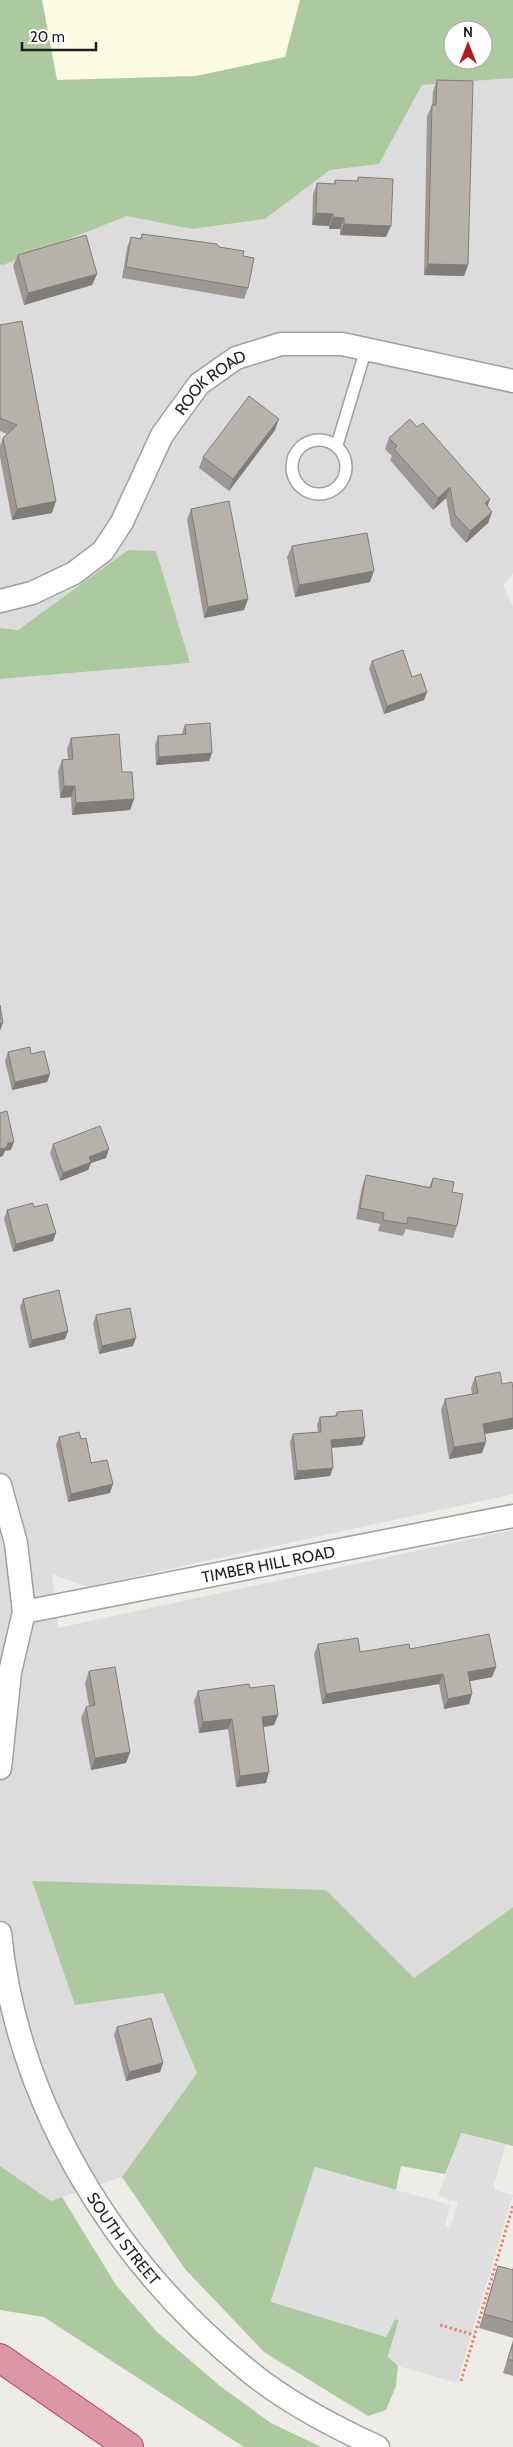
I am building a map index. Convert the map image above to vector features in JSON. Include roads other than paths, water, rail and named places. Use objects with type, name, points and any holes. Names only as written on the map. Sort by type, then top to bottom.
[{"type":"highway","points":[[0,2358],[129,2447]]},
{"type":"street","name":"ROOK ROAD","points":[[0,601],[32,593],[74,573],[103,551],[122,522],[162,435],[200,384],[236,358],[281,344],[342,344],[513,381]]},
{"type":"street","points":[[0,1485],[16,1543],[24,1612],[10,1672],[0,1768]]},
{"type":"street","name":"TIMBER HILL ROAD","points":[[24,1612],[513,1516]]},
{"type":"street","name":"SOUTH STREET","points":[[0,1933],[3,1963],[16,2021],[35,2079],[61,2139],[91,2194],[122,2240],[160,2288],[201,2329],[246,2369],[291,2401],[346,2432],[378,2447]]},
{"type":"lane","points":[[337,445],[320,439],[303,444],[293,459],[292,468],[298,485],[314,494],[333,491],[345,478],[346,460],[337,445],[366,349]]}]
